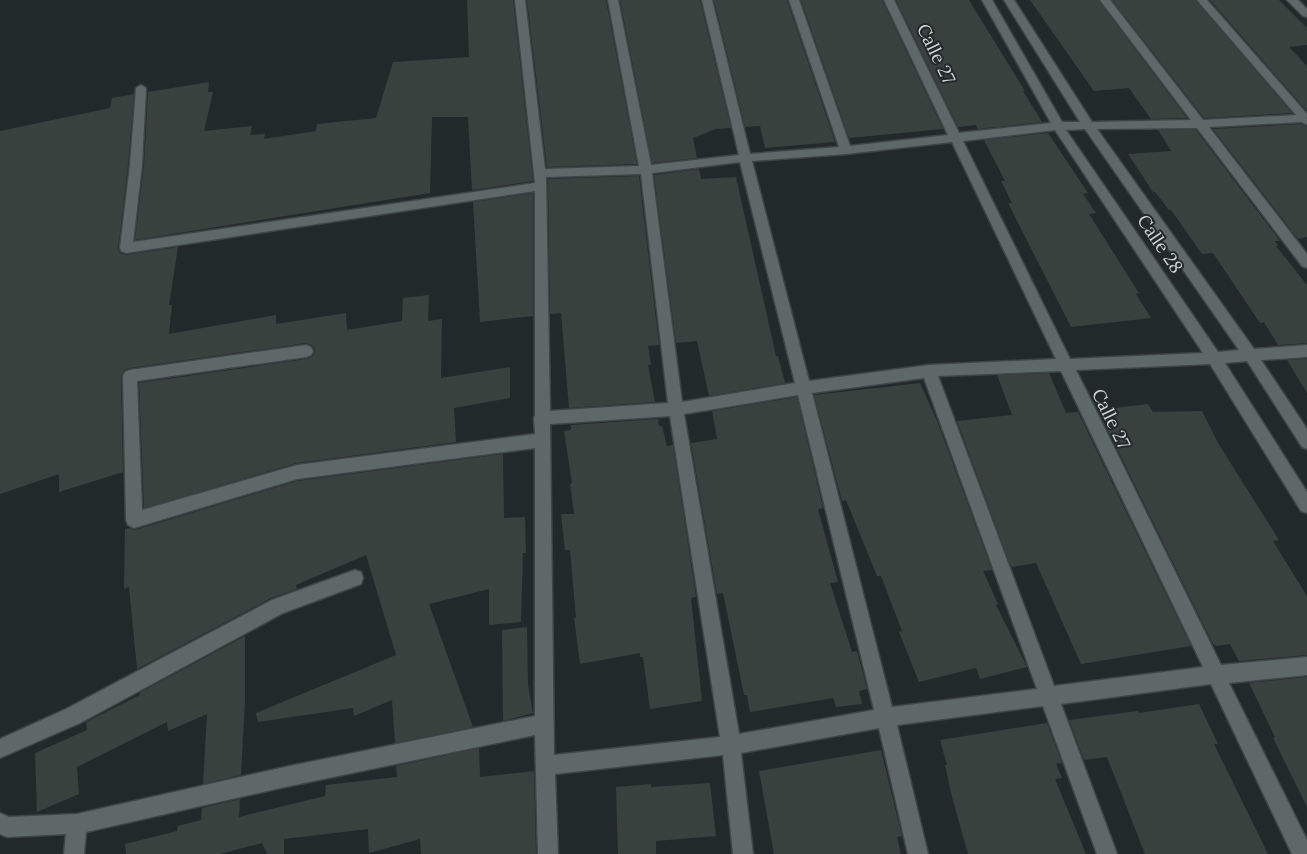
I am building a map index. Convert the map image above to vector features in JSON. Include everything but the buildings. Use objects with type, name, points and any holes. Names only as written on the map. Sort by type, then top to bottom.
[{"type":"street","points":[[520,0],[540,179],[544,766],[548,854]]},
{"type":"street","points":[[613,0],[646,170],[676,408],[731,745],[743,854]]},
{"type":"street","points":[[707,0],[744,158],[886,717],[918,854]]},
{"type":"street","points":[[794,0],[846,150]]},
{"type":"street","name":"Calle 27","points":[[889,0],[1064,365],[1303,854]]},
{"type":"street","name":"Calle 28","points":[[987,0],[1058,126],[1214,358],[1307,506]]},
{"type":"street","name":"Calle 28","points":[[1009,0],[1088,125],[1251,356],[1307,442]]},
{"type":"street","points":[[1105,0],[1307,263]]},
{"type":"street","points":[[1202,0],[1306,119]]},
{"type":"street","points":[[1292,0],[1307,14]]},
{"type":"street","points":[[141,88],[136,165],[126,248],[540,179],[646,170],[744,158],[846,150],[1058,126],[1200,124],[1306,119]]},
{"type":"street","points":[[306,351],[130,376],[134,520],[297,472],[542,440]]},
{"type":"street","points":[[541,418],[676,408],[929,371],[1214,358],[1307,351]]},
{"type":"street","points":[[929,371],[1107,854]]},
{"type":"street","points":[[0,749],[73,716],[278,606],[356,578]]},
{"type":"street","points":[[544,766],[731,745],[886,717],[1215,675],[1307,666]]},
{"type":"street","points":[[0,823],[7,827],[77,824],[285,777],[544,724]]},
{"type":"street","points":[[74,854],[77,824]]}]
